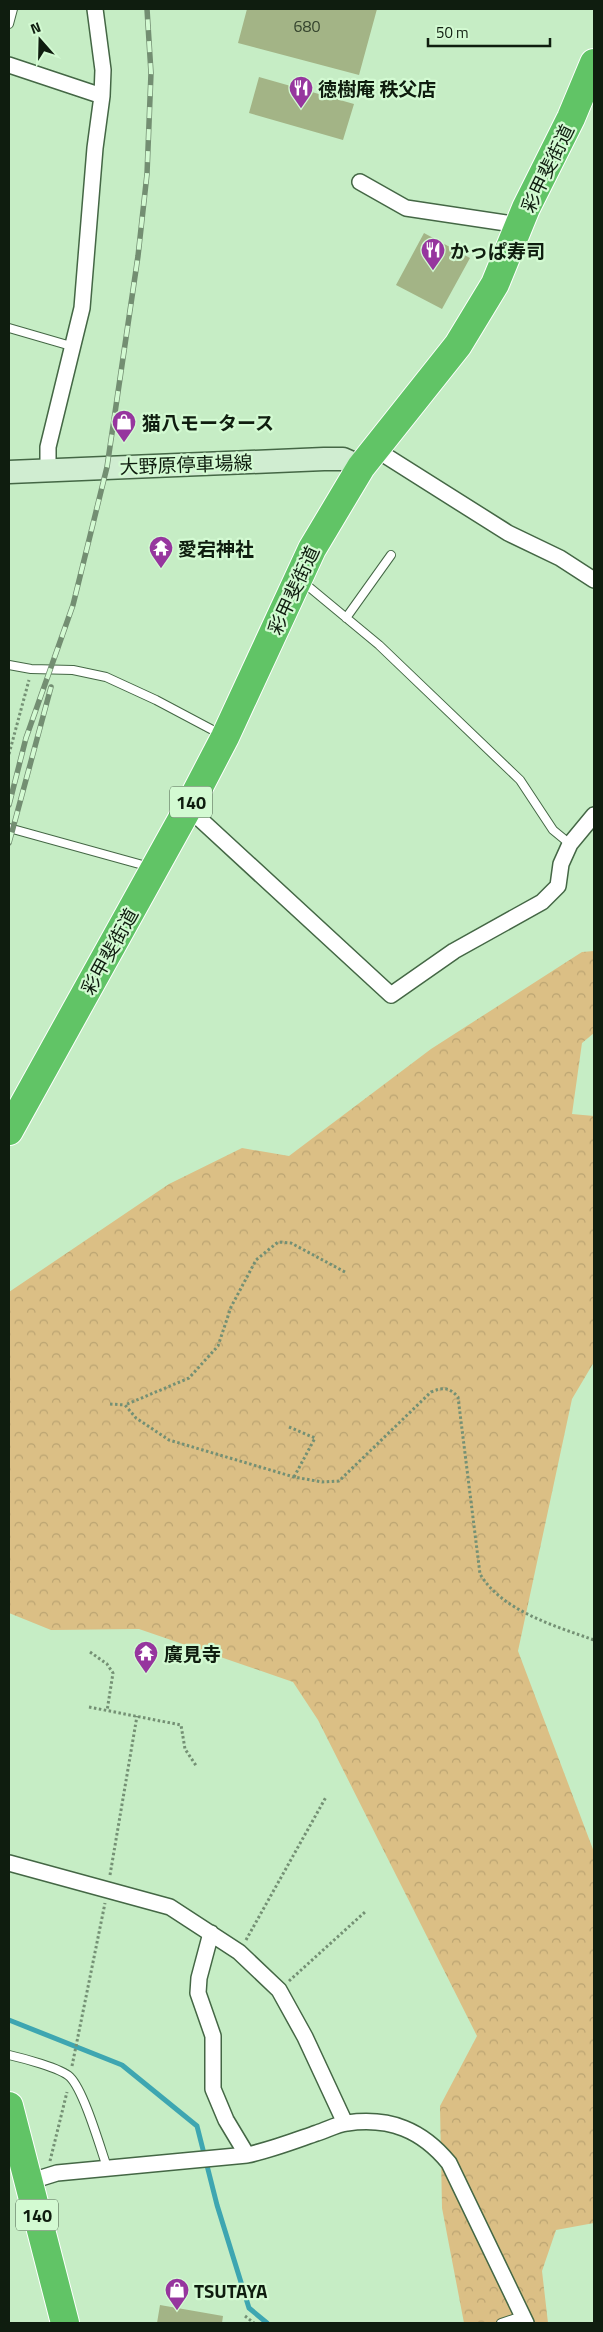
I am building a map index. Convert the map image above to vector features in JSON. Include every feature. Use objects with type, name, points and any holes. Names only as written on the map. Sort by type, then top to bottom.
[{"type":"highway","name":"彩甲斐街道","points":[[9,1131],[188,808],[225,737],[312,549],[368,458],[458,345],[495,284],[519,225],[571,118],[594,63]]},
{"type":"highway","name":"140","points":[[9,2106],[37,2179],[65,2323]]},
{"type":"main road","name":"大野原停車場線","points":[[9,472],[368,458]]},
{"type":"street","points":[[48,469],[48,447],[71,346],[82,308],[95,148],[102,96],[103,70],[95,9]]},
{"type":"street","points":[[9,65],[102,96]]},
{"type":"street","points":[[360,182],[406,208],[519,225]]},
{"type":"street","points":[[368,458],[508,533],[560,558],[594,580]]},
{"type":"street","points":[[188,808],[391,995],[454,951],[542,902],[558,886],[561,864],[570,844],[594,815]]},
{"type":"street","points":[[9,1863],[170,1907],[239,1952],[279,1990],[305,2037],[345,2123]]},
{"type":"street","points":[[211,1933],[199,1978],[198,1993],[212,2036],[213,2089],[226,2120],[247,2155]]},
{"type":"street","points":[[37,2179],[57,2173],[108,2167],[247,2155],[269,2150],[345,2123],[378,2122],[398,2126],[434,2145],[449,2163],[524,2320]]},
{"type":"lane","points":[[9,24],[13,9]]},
{"type":"lane","points":[[9,328],[71,346]]},
{"type":"lane","points":[[346,618],[391,555]]},
{"type":"lane","points":[[297,578],[346,618],[429,692],[520,780],[553,830],[570,844]]},
{"type":"lane","points":[[9,666],[31,669],[73,670],[106,677],[156,700],[225,737]]},
{"type":"lane","points":[[9,828],[155,868]]},
{"type":"lane","points":[[9,2055],[34,2061],[70,2077],[87,2110],[108,2167]]},
{"type":"lane","points":[[501,2323],[524,2320]]},
{"type":"path","points":[[9,754],[31,669]]},
{"type":"path","points":[[110,1404],[125,1405],[189,1378],[218,1346],[231,1307],[256,1260],[278,1242],[291,1243],[345,1272]]},
{"type":"path","points":[[125,1405],[136,1418],[169,1440],[294,1477],[322,1482],[339,1481],[431,1392],[442,1388],[451,1389],[458,1396],[480,1574],[488,1588],[540,1621],[594,1640]]},
{"type":"path","points":[[289,1427],[315,1438],[294,1477]]},
{"type":"path","points":[[90,1652],[107,1664],[113,1673],[106,1710]]},
{"type":"path","points":[[89,1707],[181,1725],[185,1750],[197,1767]]},
{"type":"path","points":[[37,2179],[70,2077],[108,1891],[137,1716]]},
{"type":"path","points":[[239,1952],[326,1797]]},
{"type":"path","points":[[279,1990],[365,1912]]},
{"type":"path","points":[[245,2316],[254,2323]]},
{"type":"green space","points":[[594,951],[594,1033],[582,1043],[572,1114],[594,1116],[594,1362],[572,1399],[518,1651],[594,1852],[594,2223],[556,2230],[542,2271],[548,2323],[464,2323],[442,2208],[440,2106],[477,2036],[318,1720],[293,1682],[139,1629],[51,1630],[9,1613],[9,1292],[169,1184],[242,1148],[289,1156],[431,1049],[582,952]]},
{"type":"building","points":[[247,9],[377,9],[359,75],[238,43]]},
{"type":"building","name":"徳樹庵 秩父店","points":[[259,77],[354,104],[343,140],[249,113]]},
{"type":"building","name":"かっぱ寿司","points":[[424,233],[470,258],[442,309],[396,285]]},
{"type":"building","name":"TSUTAYA","points":[[160,2305],[223,2316],[222,2323],[157,2323]]},
{"type":"waterway","points":[[9,2020],[122,2065],[197,2126],[217,2205],[249,2308],[267,2323]]},
{"type":"railway","points":[[9,805],[26,738],[73,605],[107,467],[138,256],[147,174],[151,73],[147,9]]},
{"type":"railway","points":[[9,843],[51,687]]},
{"type":"place","name":"徳樹庵 秩父店","points":[[301,109]]},
{"type":"place","name":"かっぱ寿司","points":[[433,271]]},
{"type":"place","name":"猫八モータース","points":[[124,443]]},
{"type":"place","name":"愛宕神社","points":[[161,569]]},
{"type":"place","name":"廣見寺","points":[[146,1674]]},
{"type":"place","name":"TSUTAYA","points":[[177,2311]]}]
